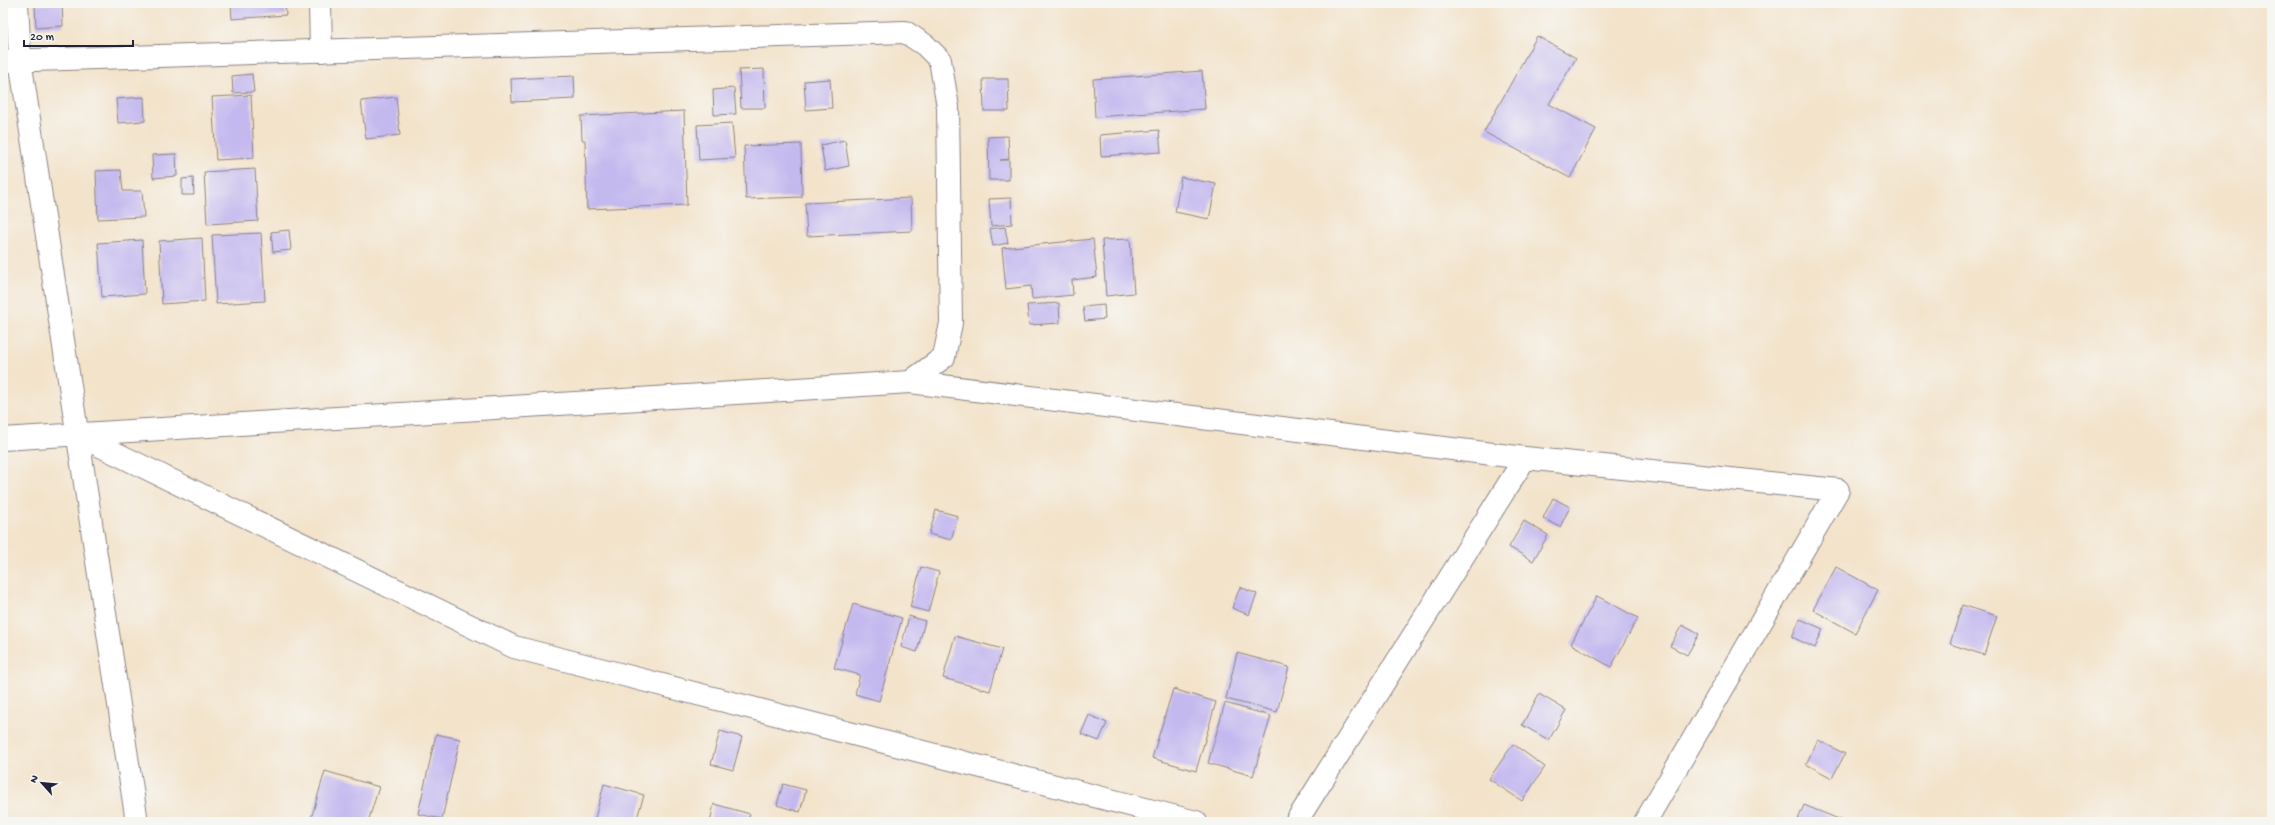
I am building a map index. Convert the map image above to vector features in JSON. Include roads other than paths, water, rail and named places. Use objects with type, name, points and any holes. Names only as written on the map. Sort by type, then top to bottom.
[{"type":"street","points":[[17,3],[12,60],[78,435],[137,822]]},
{"type":"street","points":[[320,3],[321,51]]},
{"type":"street","points":[[12,60],[905,32],[925,45],[940,60],[948,107],[951,323],[944,357],[910,382]]},
{"type":"street","points":[[3,440],[910,382],[1525,458],[1838,490],[1645,822]]},
{"type":"street","points":[[78,435],[514,647],[1196,822]]},
{"type":"street","points":[[1296,822],[1525,458]]}]
